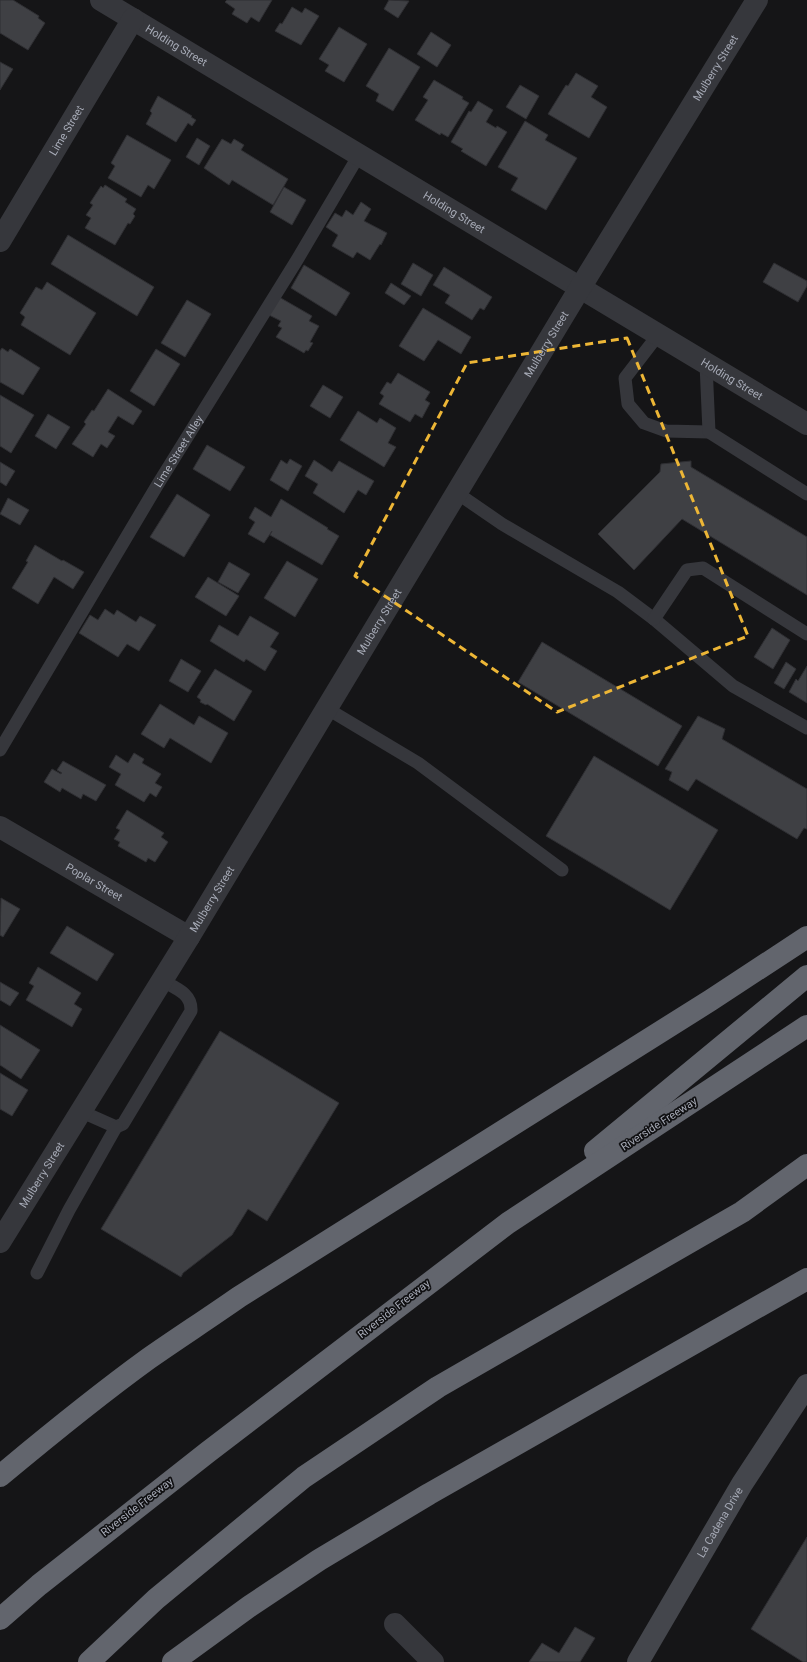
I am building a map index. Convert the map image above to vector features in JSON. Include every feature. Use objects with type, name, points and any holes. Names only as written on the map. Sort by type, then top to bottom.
[{"type":"highway","points":[[0,1476],[148,1359],[239,1297],[711,1000],[807,937]]},
{"type":"highway","points":[[508,1223],[807,976]]},
{"type":"highway","name":"Riverside Freeway","points":[[0,1619],[39,1585],[208,1452],[508,1223],[807,1026]]},
{"type":"highway","points":[[742,1212],[807,1166]]},
{"type":"highway","points":[[89,1662],[156,1599],[304,1477],[438,1387],[742,1212],[807,1178]]},
{"type":"highway","points":[[173,1662],[250,1606],[319,1560],[429,1494],[807,1279]]},
{"type":"street","name":"Holding Street","points":[[101,0],[807,424]]},
{"type":"street","name":"Mulberry Street","points":[[0,1242],[189,936],[580,288],[757,0]]},
{"type":"street","name":"Lime Street","points":[[0,241],[133,19]]},
{"type":"street","name":"Poplar Street","points":[[0,827],[189,936]]},
{"type":"street","name":"La Cadena Drive","points":[[638,1662],[742,1484],[807,1385]]},
{"type":"street","points":[[395,1624],[433,1662]]},
{"type":"lane","name":"Lime Street Alley","points":[[0,750],[158,484],[297,260],[359,155]]},
{"type":"lane","points":[[658,335],[625,378],[628,404],[644,423],[666,431],[709,432],[807,494]]},
{"type":"lane","points":[[706,364],[709,432]]},
{"type":"lane","points":[[457,493],[502,524],[618,592],[654,619],[733,686],[807,728]]},
{"type":"lane","points":[[654,619],[687,570],[703,568],[807,634]]},
{"type":"lane","points":[[326,708],[418,763],[562,870]]},
{"type":"lane","points":[[37,1273],[69,1210],[116,1127],[123,1124],[191,1011],[191,1004],[186,994],[162,980]]},
{"type":"lane","points":[[80,1111],[116,1127]]},
{"type":"highlighted area","points":[[627,338],[748,636],[557,712],[355,576],[467,363]]},
{"type":"building","points":[[0,0],[13,0],[39,16],[38,18],[45,23],[28,50],[0,33]]},
{"type":"building","points":[[227,0],[272,0],[259,22],[251,17],[247,23],[232,14],[235,9],[225,2]]},
{"type":"building","points":[[389,0],[409,1],[398,18],[384,9]]},
{"type":"building","points":[[292,7],[302,13],[305,8],[319,16],[301,45],[275,31],[280,23],[282,24]]},
{"type":"building","points":[[339,27],[367,44],[344,82],[325,71],[329,65],[319,59]]},
{"type":"building","points":[[431,32],[451,45],[437,67],[417,54]]},
{"type":"building","points":[[389,48],[420,67],[393,111],[376,101],[379,94],[366,86]]},
{"type":"building","points":[[0,62],[13,69],[0,90]]},
{"type":"building","points":[[576,73],[598,86],[591,97],[607,107],[589,138],[548,114],[566,85],[568,86]]},
{"type":"building","points":[[434,80],[463,97],[462,99],[469,103],[448,137],[441,133],[440,135],[415,120],[428,100],[423,97]]},
{"type":"building","points":[[520,85],[539,96],[526,119],[506,107]]},
{"type":"building","points":[[158,96],[192,116],[191,117],[196,120],[192,126],[188,123],[176,142],[146,124],[152,113],[150,111]]},
{"type":"building","points":[[478,101],[493,110],[486,122],[507,132],[486,166],[461,151],[463,149],[451,142],[469,111],[471,112]]},
{"type":"building","points":[[525,121],[548,135],[545,140],[577,158],[546,210],[511,190],[518,178],[498,167]]},
{"type":"building","points":[[127,135],[171,160],[154,189],[148,185],[141,197],[108,178],[115,166],[111,163]]},
{"type":"building","points":[[197,138],[210,146],[199,165],[186,157]]},
{"type":"building","points":[[222,139],[231,144],[234,139],[244,145],[241,150],[288,179],[273,205],[232,180],[229,185],[204,168]]},
{"type":"building","points":[[105,185],[127,199],[125,202],[136,209],[133,214],[135,216],[130,224],[128,223],[115,245],[85,228],[91,218],[86,215],[93,205],[90,203],[101,186],[103,188]]},
{"type":"building","points":[[284,187],[306,200],[292,225],[270,212]]},
{"type":"building","points":[[361,202],[371,209],[364,221],[387,233],[381,245],[380,244],[370,260],[357,252],[353,258],[332,246],[338,235],[326,227],[335,213],[342,217],[346,210],[353,215]]},
{"type":"building","points":[[68,235],[154,287],[137,316],[51,264]]},
{"type":"building","points":[[413,263],[433,275],[421,296],[401,284]]},
{"type":"building","points":[[774,263],[807,281],[807,286],[798,302],[763,282]]},
{"type":"building","points":[[304,265],[350,293],[336,316],[291,288]]},
{"type":"building","points":[[444,267],[492,297],[484,310],[480,308],[472,320],[445,303],[450,295],[433,285]]},
{"type":"building","points":[[47,282],[96,313],[70,355],[21,325],[25,317],[20,313],[36,287],[42,290]]},
{"type":"building","points":[[391,283],[411,296],[404,305],[385,293]]},
{"type":"building","points":[[279,297],[312,316],[309,321],[319,326],[310,342],[313,343],[308,351],[306,350],[304,353],[276,337],[282,328],[278,326],[281,321],[269,315]]},
{"type":"building","points":[[187,300],[211,314],[185,357],[161,343]]},
{"type":"building","points":[[423,308],[471,337],[461,354],[438,340],[424,361],[399,346]]},
{"type":"building","points":[[2,348],[8,352],[10,349],[40,368],[23,395],[0,382],[0,351]]},
{"type":"building","points":[[156,349],[180,364],[154,406],[130,391]]},
{"type":"building","points":[[398,373],[430,392],[425,400],[430,403],[422,418],[415,414],[410,422],[379,404],[384,396],[380,393],[387,382],[391,384]]},
{"type":"building","points":[[323,385],[343,397],[330,418],[310,406]]},
{"type":"building","points":[[108,389],[142,411],[133,425],[118,416],[108,432],[115,436],[107,448],[101,444],[93,457],[72,444],[86,424],[84,422],[92,410],[94,411]]},
{"type":"building","points":[[0,395],[34,415],[11,453],[0,446]]},
{"type":"building","points":[[358,411],[377,423],[380,418],[396,428],[388,443],[396,447],[384,467],[340,440]]},
{"type":"building","points":[[48,414],[70,427],[56,449],[35,436]]},
{"type":"building","points":[[207,445],[245,467],[230,491],[193,469]]},
{"type":"building","points":[[290,459],[302,466],[288,491],[270,480],[281,460],[287,464]]},
{"type":"building","points":[[314,460],[332,472],[339,461],[374,481],[366,495],[358,490],[344,513],[313,493],[318,484],[305,476]]},
{"type":"building","points":[[691,461],[691,467],[807,537],[807,595],[682,519],[634,570],[598,534],[660,472],[661,464]]},
{"type":"building","points":[[0,462],[15,471],[6,486],[0,482]]},
{"type":"building","points":[[177,494],[210,515],[184,557],[150,537]]},
{"type":"building","points":[[8,498],[29,510],[20,525],[0,514]]},
{"type":"building","points":[[281,499],[339,536],[322,565],[270,535],[272,531],[264,543],[248,534],[255,522],[249,518],[255,507],[271,517]]},
{"type":"building","points":[[35,545],[84,572],[73,589],[54,577],[38,604],[12,588],[28,562],[26,561]]},
{"type":"building","points":[[287,561],[318,579],[295,617],[264,598]]},
{"type":"building","points":[[229,562],[250,574],[238,593],[218,582]]},
{"type":"building","points":[[208,577],[239,596],[226,616],[195,597]]},
{"type":"building","points":[[105,609],[114,615],[117,610],[136,622],[140,616],[156,625],[139,651],[127,644],[118,657],[79,633],[90,615],[98,620]]},
{"type":"building","points":[[250,616],[279,633],[270,647],[277,651],[265,671],[246,659],[244,662],[210,641],[219,625],[238,636]]},
{"type":"building","points":[[772,628],[790,640],[773,669],[754,657]]},
{"type":"building","points":[[542,642],[682,726],[658,766],[518,682]]},
{"type":"building","points":[[181,659],[201,671],[188,692],[169,681]]},
{"type":"building","points":[[786,662],[796,669],[784,689],[774,683]]},
{"type":"building","points":[[807,666],[807,703],[789,692],[796,679],[798,681]]},
{"type":"building","points":[[215,669],[252,691],[234,721],[207,704],[206,705],[200,702],[201,700],[197,697]]},
{"type":"building","points":[[160,704],[194,725],[199,716],[228,733],[211,763],[170,738],[164,748],[141,734]]},
{"type":"building","points":[[698,716],[725,729],[722,739],[807,789],[807,829],[804,828],[797,839],[696,779],[688,791],[669,780],[672,772],[665,769]]},
{"type":"building","points":[[134,753],[144,759],[142,763],[161,774],[155,783],[162,787],[156,797],[150,793],[144,802],[115,785],[121,774],[109,767],[116,755],[128,763]]},
{"type":"building","points":[[594,756],[718,830],[670,910],[546,836]]},
{"type":"building","points":[[63,761],[106,785],[96,801],[83,794],[81,799],[62,788],[60,792],[44,782],[52,769],[61,774],[62,773],[57,770]]},
{"type":"building","points":[[127,810],[164,833],[161,837],[168,842],[155,862],[148,858],[146,862],[118,846],[120,842],[114,839],[120,830],[116,828]]},
{"type":"building","points":[[1,898],[20,909],[3,937],[0,935]]},
{"type":"building","points":[[67,926],[114,954],[97,981],[50,953]]},
{"type":"building","points":[[38,967],[81,993],[74,1004],[82,1009],[72,1027],[26,1000],[34,986],[29,983]]},
{"type":"building","points":[[0,982],[19,993],[10,1006],[0,1000]]},
{"type":"building","points":[[0,1025],[40,1050],[21,1079],[0,1065]]},
{"type":"building","points":[[220,1031],[339,1103],[267,1221],[248,1209],[232,1235],[183,1273],[181,1277],[101,1229]]},
{"type":"building","points":[[0,1073],[28,1090],[12,1116],[0,1109]]},
{"type":"building","points":[[807,1537],[807,1662],[803,1662],[751,1629]]},
{"type":"building","points":[[575,1627],[595,1638],[580,1662],[529,1662],[542,1643],[559,1653]]}]
